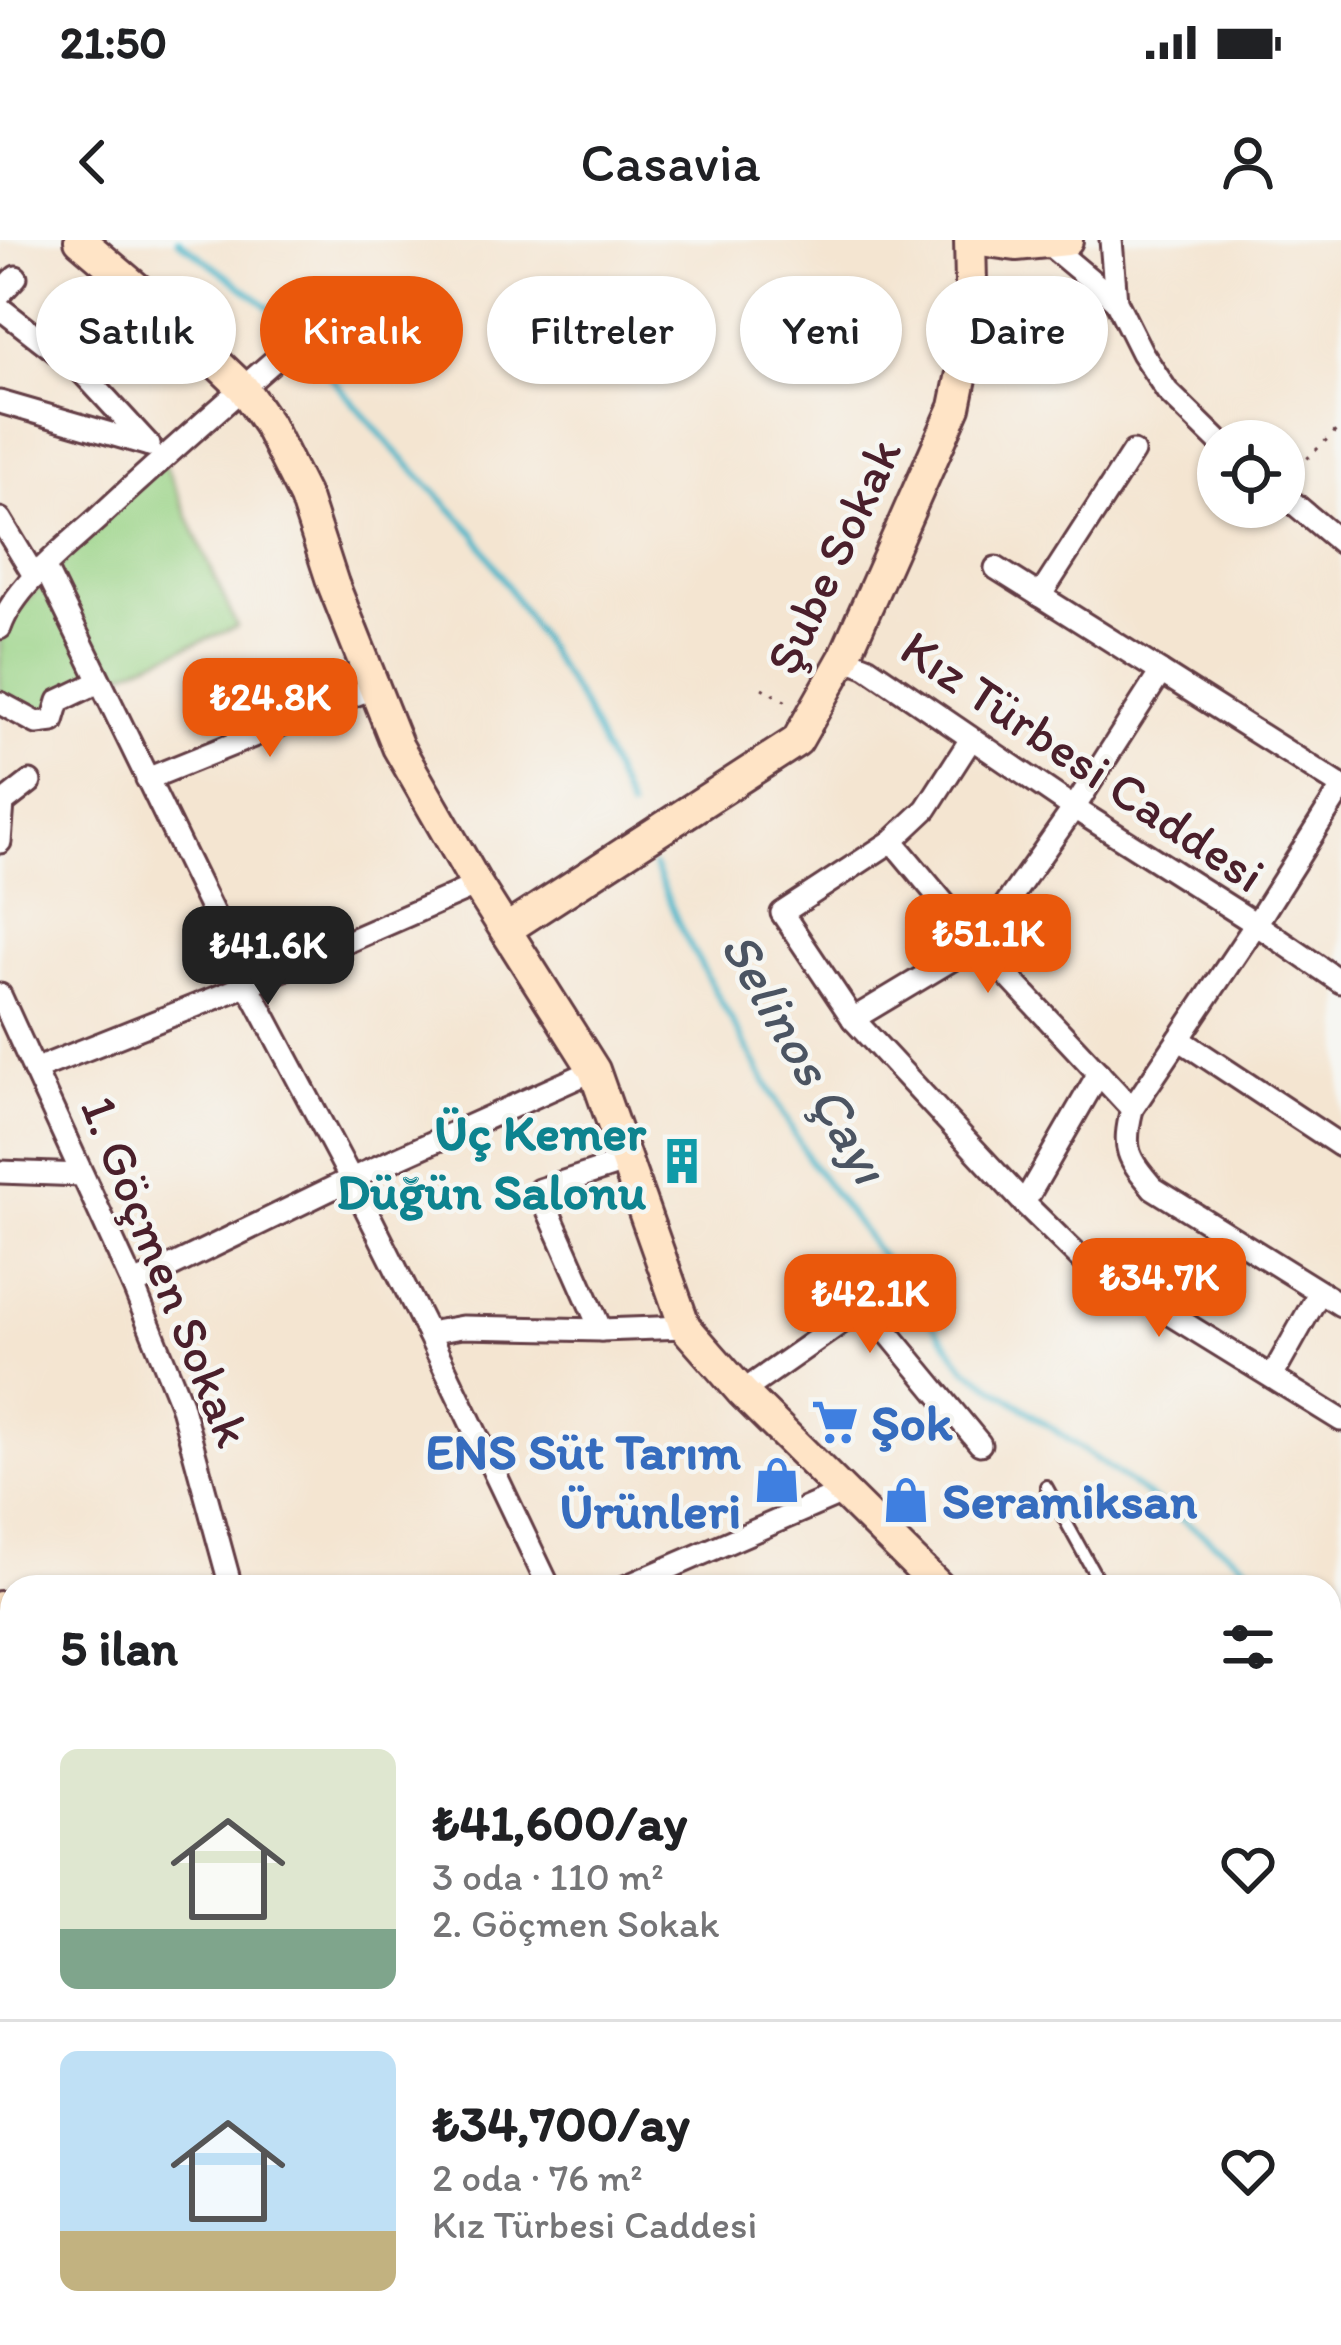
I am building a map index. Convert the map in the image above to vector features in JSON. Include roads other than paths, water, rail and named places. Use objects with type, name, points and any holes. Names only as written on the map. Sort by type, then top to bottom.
[{"type":"main road","points":[[80,240],[251,381],[305,498],[398,747],[477,885],[594,1070],[686,1327],[742,1392],[927,1575]]},
{"type":"main road","name":"Şube Sokak","points":[[507,929],[797,741],[844,658],[955,407],[972,325],[970,240]]},
{"type":"main road","points":[[980,240],[1016,245],[1058,242]]},
{"type":"street","points":[[1111,240],[1116,301]]},
{"type":"street","points":[[1058,242],[1116,301],[1167,391],[1197,420]]},
{"type":"street","points":[[5,322],[81,371],[156,452]]},
{"type":"street","points":[[0,628],[40,572],[156,452],[260,373]]},
{"type":"street","points":[[0,402],[156,452]]},
{"type":"street","points":[[1040,596],[1132,452]]},
{"type":"street","points":[[1305,513],[1341,543]]},
{"type":"street","points":[[0,519],[40,572],[99,682],[248,985],[428,1333],[543,1575]]},
{"type":"street","points":[[996,568],[1341,788],[1256,924],[1341,982]]},
{"type":"street","name":"Kız Türbesi Caddesi","points":[[844,658],[867,667],[1256,924],[1132,1109]]},
{"type":"street","points":[[853,1019],[978,944],[1074,808],[1161,672]]},
{"type":"street","points":[[0,703],[37,722],[53,721],[59,701],[99,682]]},
{"type":"street","points":[[147,779],[373,688]]},
{"type":"street","points":[[971,739],[926,809],[892,841],[782,913],[853,1019],[1082,1260],[1341,1420]]},
{"type":"street","points":[[0,842],[3,803],[30,782]]},
{"type":"street","points":[[892,841],[978,944],[1132,1109],[1126,1133],[1129,1160],[1153,1188],[1341,1305]]},
{"type":"street","points":[[34,1070],[248,985],[477,885]]},
{"type":"street","name":"1. Göçmen Sokak","points":[[0,995],[134,1285],[181,1404],[228,1575]]},
{"type":"street","points":[[1178,1040],[1341,1146]]},
{"type":"street","points":[[134,1285],[351,1179],[594,1070]]},
{"type":"street","points":[[1024,1203],[1099,1073]]},
{"type":"street","points":[[601,1330],[539,1190],[627,1161]]},
{"type":"street","points":[[0,1172],[82,1175]]},
{"type":"street","points":[[1273,1376],[1319,1293]]},
{"type":"street","points":[[742,1392],[842,1322],[870,1311],[980,1444]]},
{"type":"street","points":[[428,1333],[462,1327],[686,1327]]},
{"type":"street","points":[[653,1575],[842,1493]]},
{"type":"lane","points":[[1046,1486],[1095,1575]]},
{"type":"waterway","name":"Selinos Çayı","points":[[178,240],[270,308],[475,534],[586,711],[630,810]]},
{"type":"waterway","name":"Selinos Çayı","points":[[654,866],[682,931],[809,1160],[965,1367],[1263,1575]]},
{"type":"place","name":"Üç Kemer Düğün Salonu","points":[[682,1161]]},
{"type":"place","name":"Şok","points":[[835,1422]]},
{"type":"place","name":"ENS Süt Tarım Ürünleri","points":[[777,1480]]},
{"type":"place","name":"Seramiksan","points":[[906,1500]]}]
